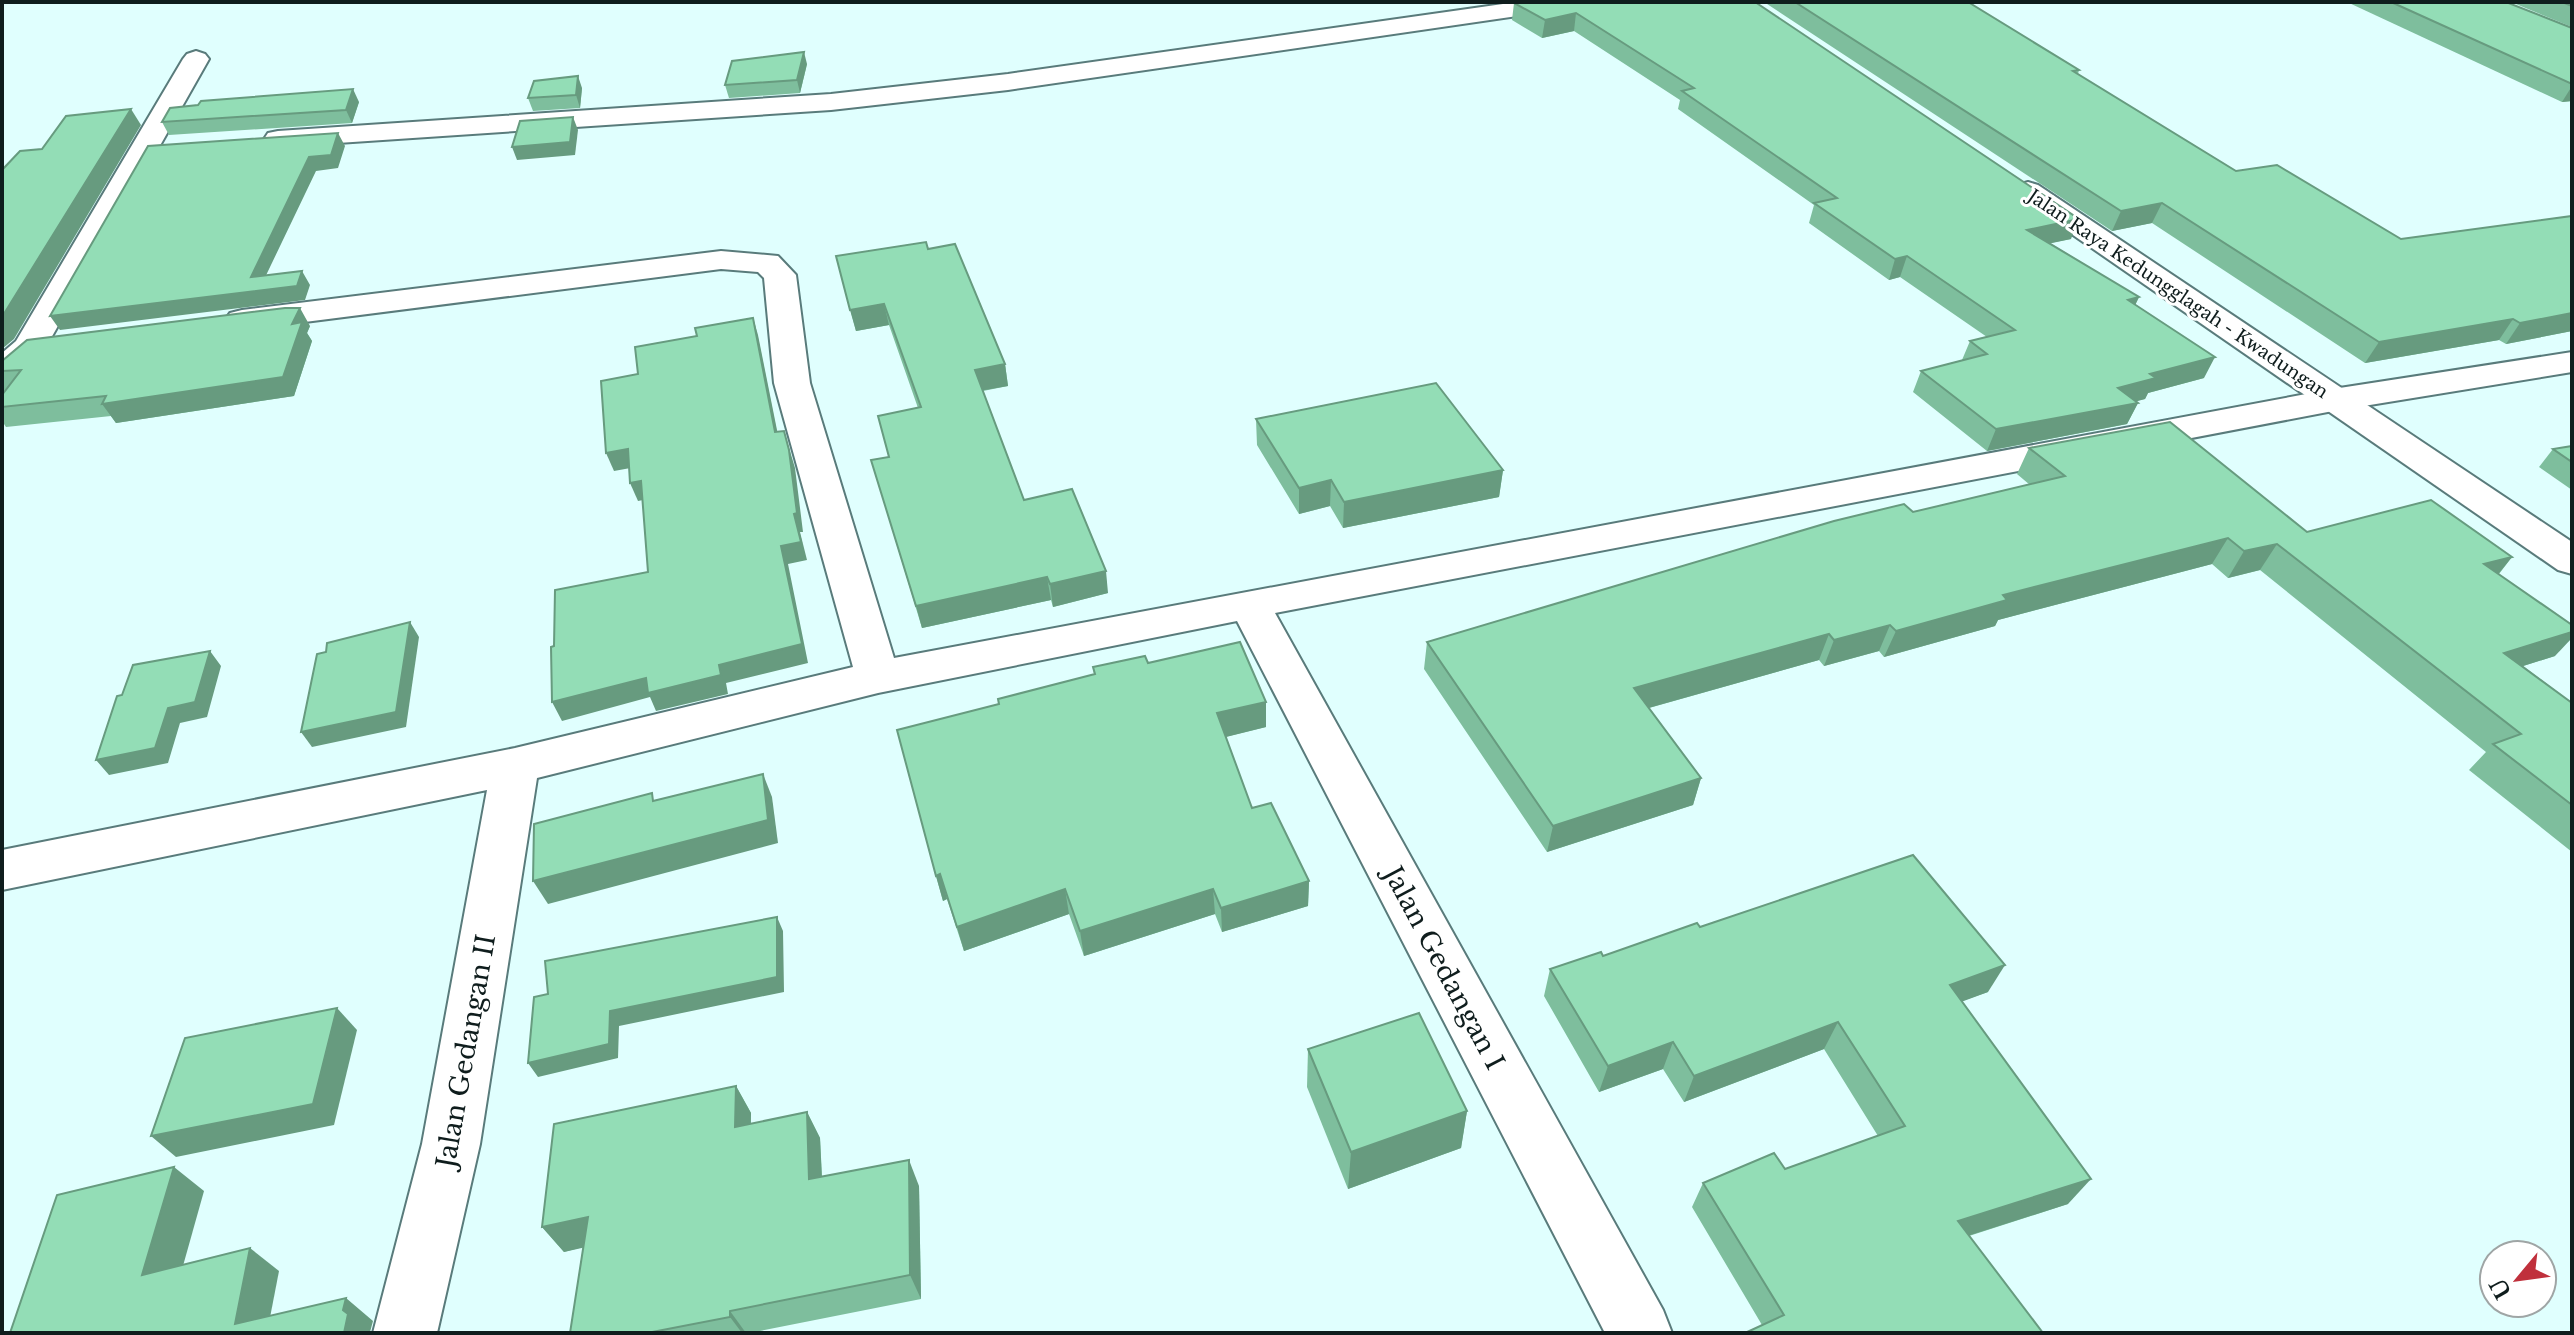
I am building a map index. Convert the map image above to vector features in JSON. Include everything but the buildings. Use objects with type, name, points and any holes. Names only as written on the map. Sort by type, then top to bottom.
[{"type":"street","points":[[254,141],[831,102],[1008,82],[1566,2]]},
{"type":"street","points":[[2,371],[29,347],[160,147],[196,59]]},
{"type":"street","name":"Jalan Raya Kedungglagah - Kwadungan","points":[[2009,178],[2572,561]]},
{"type":"street","points":[[217,323],[721,260],[767,263],[780,275],[792,383],[878,677]]},
{"type":"street","points":[[29,347],[76,341]]},
{"type":"street","points":[[2,870],[515,766],[878,677],[2333,400],[2572,362]]},
{"type":"street","name":"Jalan Gedangan I","points":[[1249,604],[1640,1333]]},
{"type":"street","name":"Jalan Gedangan II","points":[[405,1333],[451,1144],[515,766]]}]
